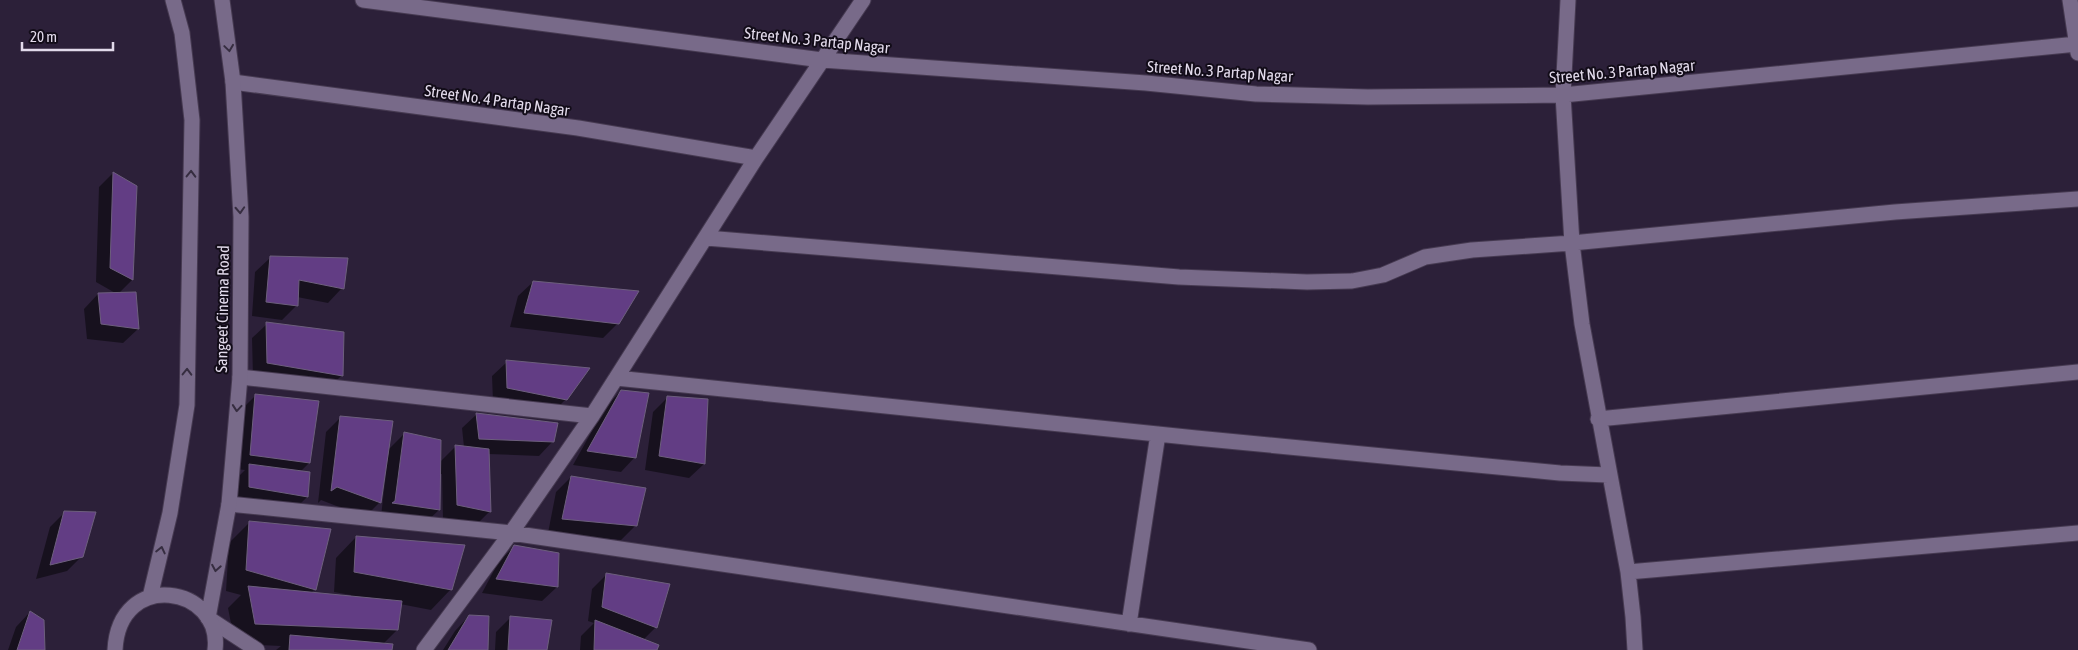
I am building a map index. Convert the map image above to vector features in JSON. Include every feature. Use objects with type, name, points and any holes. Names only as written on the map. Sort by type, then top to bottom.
[{"type":"street","name":"Sangeet Cinema Road","points":[[150,597],[170,513],[187,404],[192,120],[182,33],[173,0]]},
{"type":"street","name":"Sangeet Cinema Road","points":[[208,618],[229,504],[240,377],[241,217],[233,82],[222,0]]},
{"type":"street","name":"Street No. 3 Partap Nagar","points":[[363,0],[822,60],[1146,83],[1256,94],[1368,97],[1563,95],[2077,48]]},
{"type":"street","points":[[424,650],[511,533],[592,416],[756,158],[864,0]]},
{"type":"street","points":[[1568,0],[1563,95],[1572,243],[1582,324],[1598,419],[1628,572],[1634,617],[1635,650]]},
{"type":"street","points":[[2070,0],[2077,48]]},
{"type":"street","name":"Street No. 4 Partap Nagar","points":[[233,82],[578,128],[756,158]]},
{"type":"street","points":[[706,238],[1179,277],[1307,282],[1352,281],[1383,275],[1425,257],[1472,250],[1572,243],[1896,212],[2078,199]]},
{"type":"street","points":[[1598,419],[2078,372]]},
{"type":"street","points":[[240,377],[592,416]]},
{"type":"street","points":[[616,378],[1158,434],[1560,473],[1608,475]]},
{"type":"street","points":[[1129,624],[1158,434]]},
{"type":"street","points":[[229,504],[511,533],[1310,650]]},
{"type":"street","points":[[1628,572],[2078,533]]},
{"type":"street","points":[[115,650],[116,634],[122,618],[134,605],[150,597],[166,594],[182,597],[196,606],[208,618],[258,650]]},
{"type":"street","points":[[208,618],[214,632],[215,650]]},
{"type":"building","points":[[113,172],[137,186],[133,280],[110,268]]},
{"type":"building","points":[[270,256],[348,258],[344,289],[299,280],[298,306],[266,302]]},
{"type":"building","points":[[533,281],[639,291],[619,324],[524,313]]},
{"type":"building","points":[[136,292],[139,329],[101,324],[98,293]]},
{"type":"building","points":[[266,322],[344,332],[343,376],[267,363]]},
{"type":"building","points":[[506,360],[590,368],[567,400],[507,388]]},
{"type":"building","points":[[621,390],[649,393],[636,458],[587,451]]},
{"type":"building","points":[[255,394],[319,401],[310,463],[250,455]]},
{"type":"building","points":[[667,396],[708,399],[705,464],[659,456]]},
{"type":"building","points":[[476,413],[558,423],[554,442],[479,439]]},
{"type":"building","points":[[340,416],[393,421],[381,503],[337,487],[331,491]]},
{"type":"building","points":[[404,432],[441,440],[440,510],[392,503],[395,501]]},
{"type":"building","points":[[455,445],[489,449],[491,512],[457,505]]},
{"type":"building","points":[[249,464],[310,472],[308,497],[249,487]]},
{"type":"building","points":[[571,476],[646,488],[637,526],[562,519]]},
{"type":"building","points":[[64,511],[96,512],[83,557],[50,565]]},
{"type":"building","points":[[249,521],[331,529],[316,590],[246,570]]},
{"type":"building","points":[[356,536],[465,545],[452,590],[354,572]]},
{"type":"building","points":[[514,545],[559,553],[558,587],[496,579]]},
{"type":"building","points":[[606,573],[670,584],[657,628],[602,607]]},
{"type":"building","points":[[248,586],[402,601],[398,630],[255,624]]},
{"type":"building","points":[[30,611],[44,620],[45,650],[17,650]]},
{"type":"building","points":[[469,615],[489,616],[488,650],[448,650]]},
{"type":"building","points":[[510,616],[552,620],[547,650],[508,650]]},
{"type":"building","points":[[595,620],[659,645],[657,650],[594,650]]},
{"type":"building","points":[[290,635],[393,644],[392,650],[289,650]]}]
